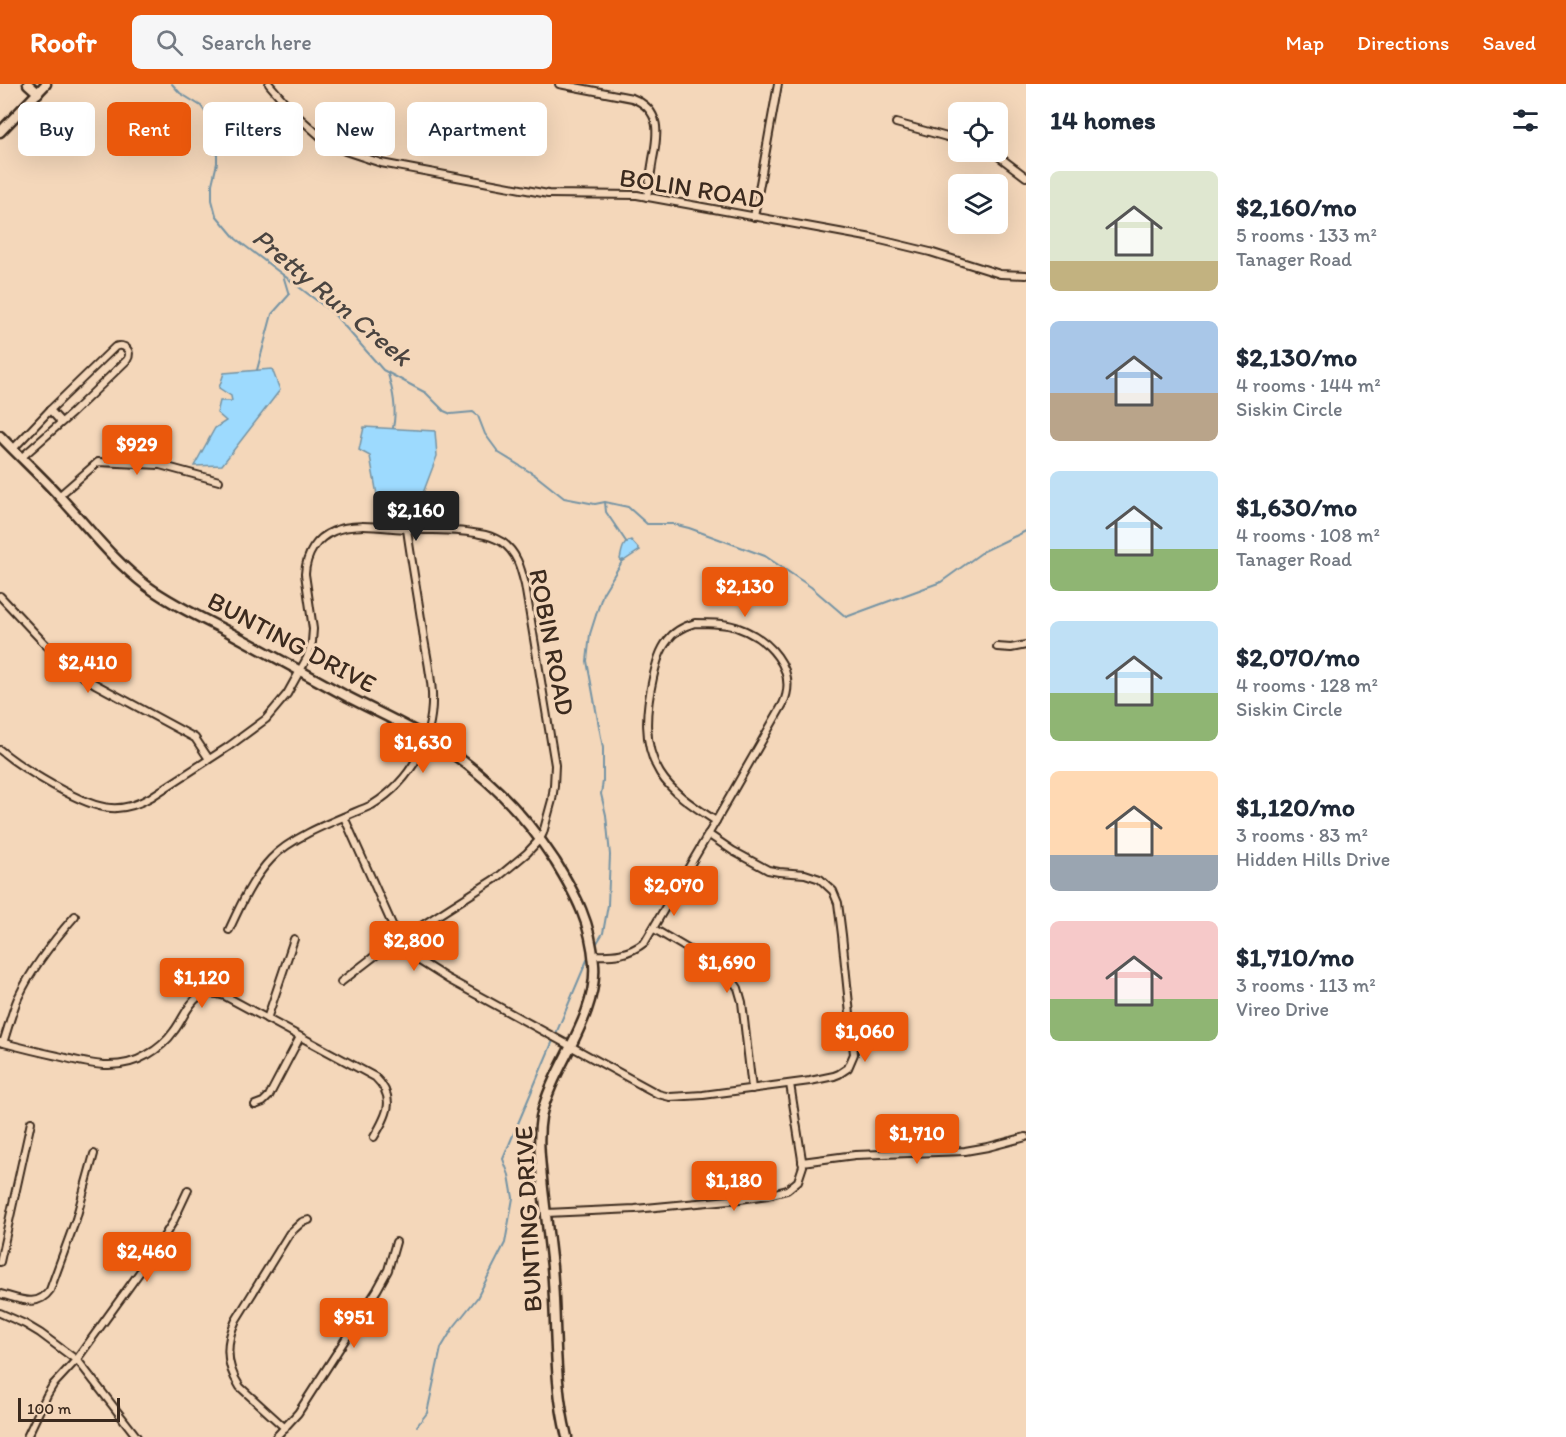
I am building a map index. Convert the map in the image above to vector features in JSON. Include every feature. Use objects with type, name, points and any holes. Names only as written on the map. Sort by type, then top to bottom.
[{"type":"street","points":[[28,84],[38,93]]},
{"type":"street","points":[[0,132],[46,84]]},
{"type":"street","name":"BOLIN ROAD","points":[[269,84],[294,113],[321,137],[345,151],[370,160],[548,194],[614,194],[646,197],[872,238],[1000,274],[1026,275]]},
{"type":"street","points":[[559,84],[632,98],[642,103],[650,111],[656,122],[657,134],[646,197]]},
{"type":"street","points":[[754,217],[778,84]]},
{"type":"street","points":[[896,123],[948,137]]},
{"type":"street","points":[[1006,162],[1026,177]]},
{"type":"street","points":[[13,449],[115,347],[124,346],[128,350],[130,355],[128,360],[21,458]]},
{"type":"street","points":[[50,410],[61,422]]},
{"type":"street","name":"BUNTING DRIVE","points":[[0,436],[109,551],[147,586],[211,623],[425,737],[480,774],[510,803],[540,839],[568,883],[583,911],[590,932],[594,980],[591,999],[557,1073],[547,1099],[540,1128],[541,1168],[554,1294],[559,1392],[567,1437]]},
{"type":"street","points":[[59,496],[98,462],[160,465],[219,481]]},
{"type":"street","name":"ROBIN ROAD","points":[[0,750],[17,763],[94,804],[107,808],[122,808],[144,801],[266,719],[287,694],[307,658],[312,642],[313,629],[305,574],[306,561],[314,545],[324,536],[342,528],[375,527],[472,532],[488,536],[507,546],[519,562],[525,585],[555,765],[552,800],[540,839],[520,860],[498,877],[399,940],[341,982]]},
{"type":"street","points":[[229,930],[248,892],[270,860],[292,842],[372,805],[397,786],[414,765],[423,748],[431,713],[432,691],[407,529]]},
{"type":"street","points":[[0,596],[72,669],[95,684],[195,738],[209,759]]},
{"type":"street","points":[[593,955],[621,955],[645,942],[654,928],[716,821],[783,704],[787,694],[788,681],[784,669],[777,655],[760,639],[744,630],[726,625],[695,623],[673,635],[658,656],[647,708],[647,729],[654,760],[665,781],[693,806],[716,821]]},
{"type":"street","points":[[997,647],[1011,648],[1026,645]]},
{"type":"street","points":[[344,817],[399,940],[418,960],[648,1089],[664,1096],[703,1095],[810,1081],[839,1074],[848,1068],[854,1054],[843,944],[836,897],[830,886],[820,879],[797,872],[768,870],[708,834]]},
{"type":"street","points":[[75,916],[28,979],[17,1000],[2,1042],[93,1065],[126,1064],[143,1058],[162,1045],[175,1030],[189,1005],[201,996],[213,993],[225,996],[371,1075],[382,1085],[387,1095],[388,1108],[374,1137]]},
{"type":"street","points":[[654,928],[720,968],[738,988],[742,1002],[752,1089]]},
{"type":"street","points":[[267,1018],[294,939]]},
{"type":"street","points":[[255,1105],[263,1102],[269,1096],[300,1037]]},
{"type":"street","points":[[546,1214],[667,1206],[768,1195],[787,1190],[794,1185],[802,1171],[790,1084]]},
{"type":"street","points":[[0,1262],[31,1122]]},
{"type":"street","points":[[802,1162],[855,1155],[965,1151],[1026,1137]]},
{"type":"street","points":[[0,1294],[34,1301],[43,1298],[50,1290],[76,1219],[94,1154]]},
{"type":"street","points":[[27,1437],[53,1385],[77,1359],[155,1251],[173,1222],[188,1190]]},
{"type":"street","points":[[285,1428],[240,1388],[228,1360],[228,1343],[236,1320],[289,1234],[302,1222],[309,1220]]},
{"type":"street","points":[[276,1437],[298,1413],[383,1281],[391,1263],[396,1242]]},
{"type":"street","points":[[0,1313],[33,1328],[77,1359],[137,1437]]},
{"type":"water","points":[[272,369],[280,390],[222,465],[194,466],[215,428],[226,421],[217,413],[220,401],[232,401],[231,396],[219,388],[224,373]]},
{"type":"water","points":[[364,427],[435,431],[437,456],[420,501],[421,516],[390,516],[379,506],[370,456],[359,450]]},
{"type":"water","points":[[631,540],[640,550],[622,562],[620,559],[623,548]]},
{"type":"waterway","name":"Pretty Run Creek","points":[[172,84],[180,93],[201,106],[213,123],[217,136],[217,163],[212,184],[212,200],[216,215],[236,239],[333,313],[383,370],[426,393],[444,411],[451,414],[473,412],[478,416],[485,434],[499,453],[535,475],[564,498],[628,507],[647,524],[673,524],[689,528],[765,556],[811,587],[846,617],[941,582],[984,551],[1026,531]]},
{"type":"waterway","points":[[257,370],[272,314],[289,295],[283,275]]},
{"type":"waterway","points":[[388,374],[393,394],[393,428]]},
{"type":"waterway","points":[[605,502],[606,512],[627,543]]},
{"type":"waterway","points":[[595,946],[603,933],[608,905],[610,855],[606,815],[601,794],[603,748],[587,661],[590,634],[603,593],[623,560]]},
{"type":"waterway","points":[[417,1426],[427,1413],[441,1348],[453,1328],[477,1298],[505,1243],[513,1198],[509,1175],[503,1159],[590,953]]}]
